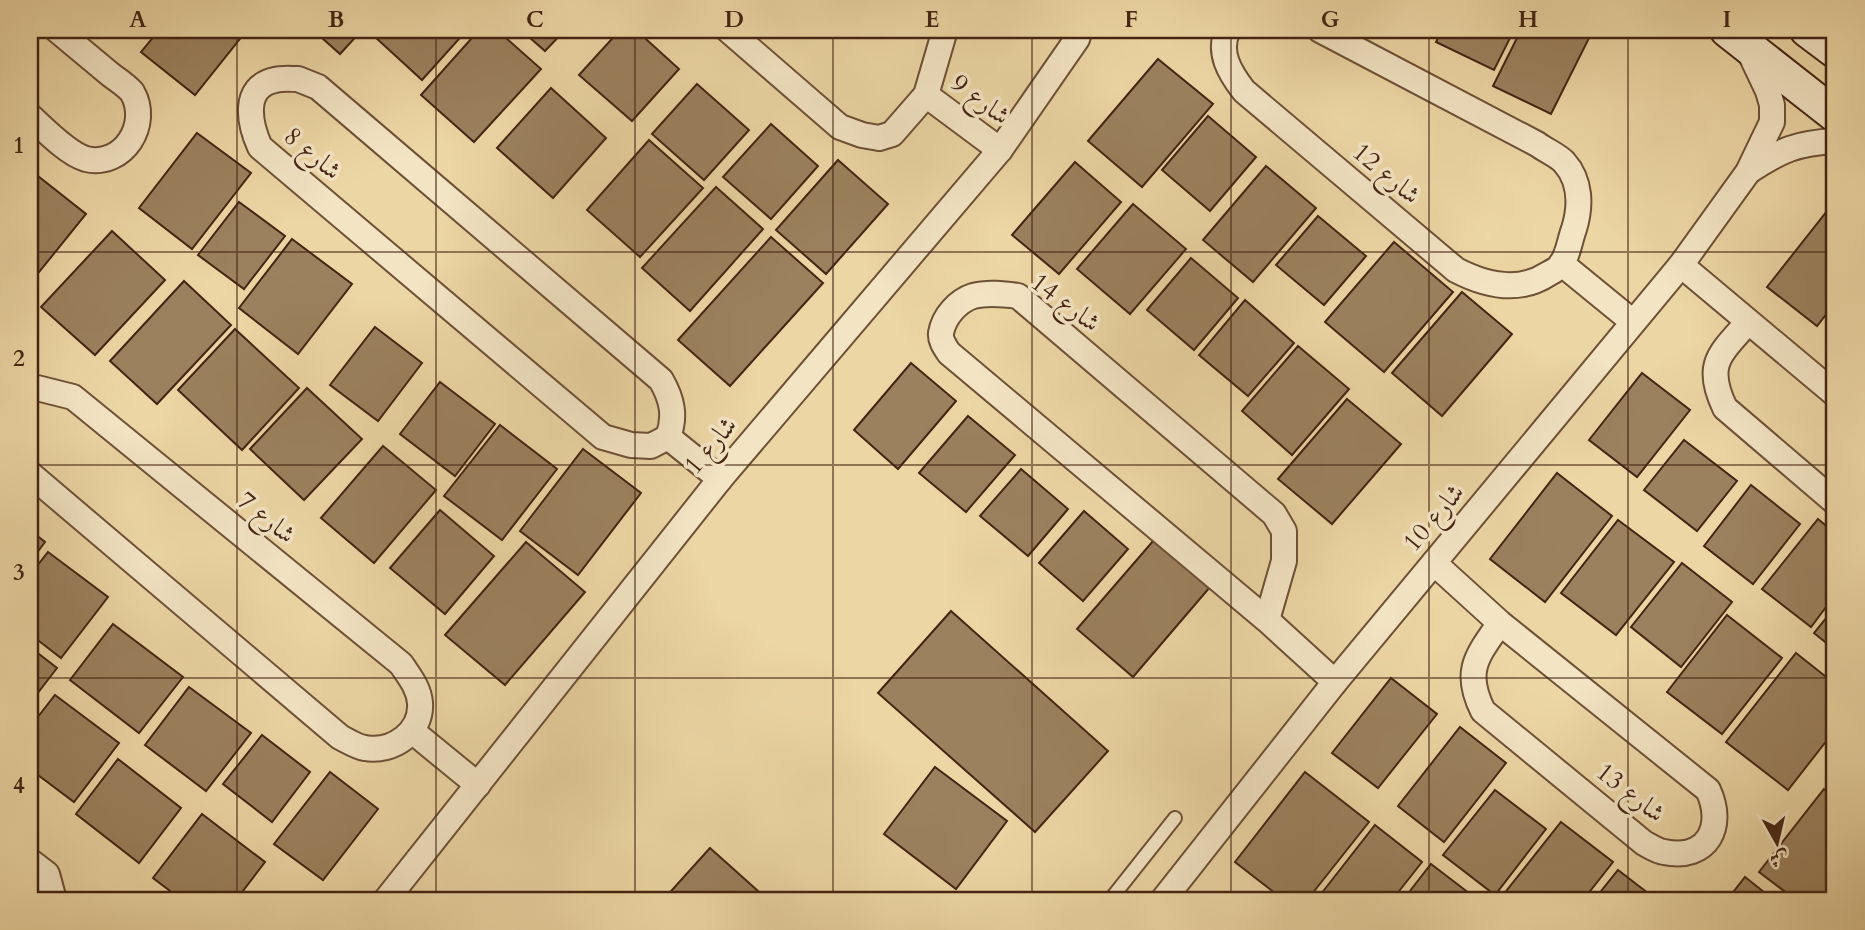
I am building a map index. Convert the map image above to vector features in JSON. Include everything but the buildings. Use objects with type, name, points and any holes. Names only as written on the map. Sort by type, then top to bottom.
[{"type":"street","points":[[30,117],[75,154],[94,160],[107,159],[118,153],[129,144],[136,131],[139,115],[131,91],[57,30]]},
{"type":"street","name":"شارع 9","points":[[728,30],[840,127],[879,138],[892,134],[926,95],[945,30]]},
{"type":"street","name":"شارع 1","points":[[386,900],[720,479],[1000,150],[1077,39],[1080,30]]},
{"type":"street","name":"شارع 12","points":[[1228,30],[1223,41],[1226,61],[1244,92],[1456,270],[1474,279],[1517,285],[1535,282],[1562,264]]},
{"type":"street","points":[[1320,30],[1536,144],[1564,162],[1576,182],[1579,199],[1578,213],[1562,264],[1633,322]]},
{"type":"street","points":[[1807,30],[1835,51]]},
{"type":"street","points":[[1737,37],[1835,116]]},
{"type":"street","name":"شارع 10","points":[[1166,899],[1335,682],[1681,265],[1748,172],[1772,122],[1772,113],[1768,90],[1737,37]]},
{"type":"street","name":"شارع 8","points":[[298,79],[318,87],[661,380],[668,392],[674,423],[668,438],[651,446],[631,445],[603,437],[260,147],[252,130],[249,113],[252,100],[260,87],[274,80],[298,79]]},
{"type":"street","name":"شارع 9","points":[[926,95],[1000,150]]},
{"type":"street","name":"شارع 10","points":[[1748,172],[1773,155],[1800,144],[1835,141]]},
{"type":"street","points":[[1681,265],[1835,394]]},
{"type":"street","name":"شارع 14","points":[[1267,620],[1284,561],[1284,531],[1274,514],[1018,296],[998,293],[974,296],[959,303],[948,316],[941,333],[942,342],[949,353],[1267,620],[1335,682]]},
{"type":"street","points":[[1748,322],[1718,358],[1715,386],[1725,408],[1835,502]]},
{"type":"street","name":"شارع 7","points":[[30,391],[37,388],[73,397],[401,664],[416,686],[421,701],[420,718],[412,731]]},
{"type":"street","points":[[668,438],[720,479]]},
{"type":"street","points":[[30,474],[340,737],[365,748],[385,747],[398,744],[412,731],[478,785]]},
{"type":"street","name":"شارع 13","points":[[1434,563],[1500,623],[1708,790],[1714,804],[1716,820],[1713,833],[1704,845],[1689,851],[1663,852],[1644,843],[1483,711],[1473,685],[1473,670],[1477,656],[1500,623]]},
{"type":"street","points":[[30,861],[47,874],[54,900]]},
{"type":"lane","points":[[1110,900],[1175,818]]}]
